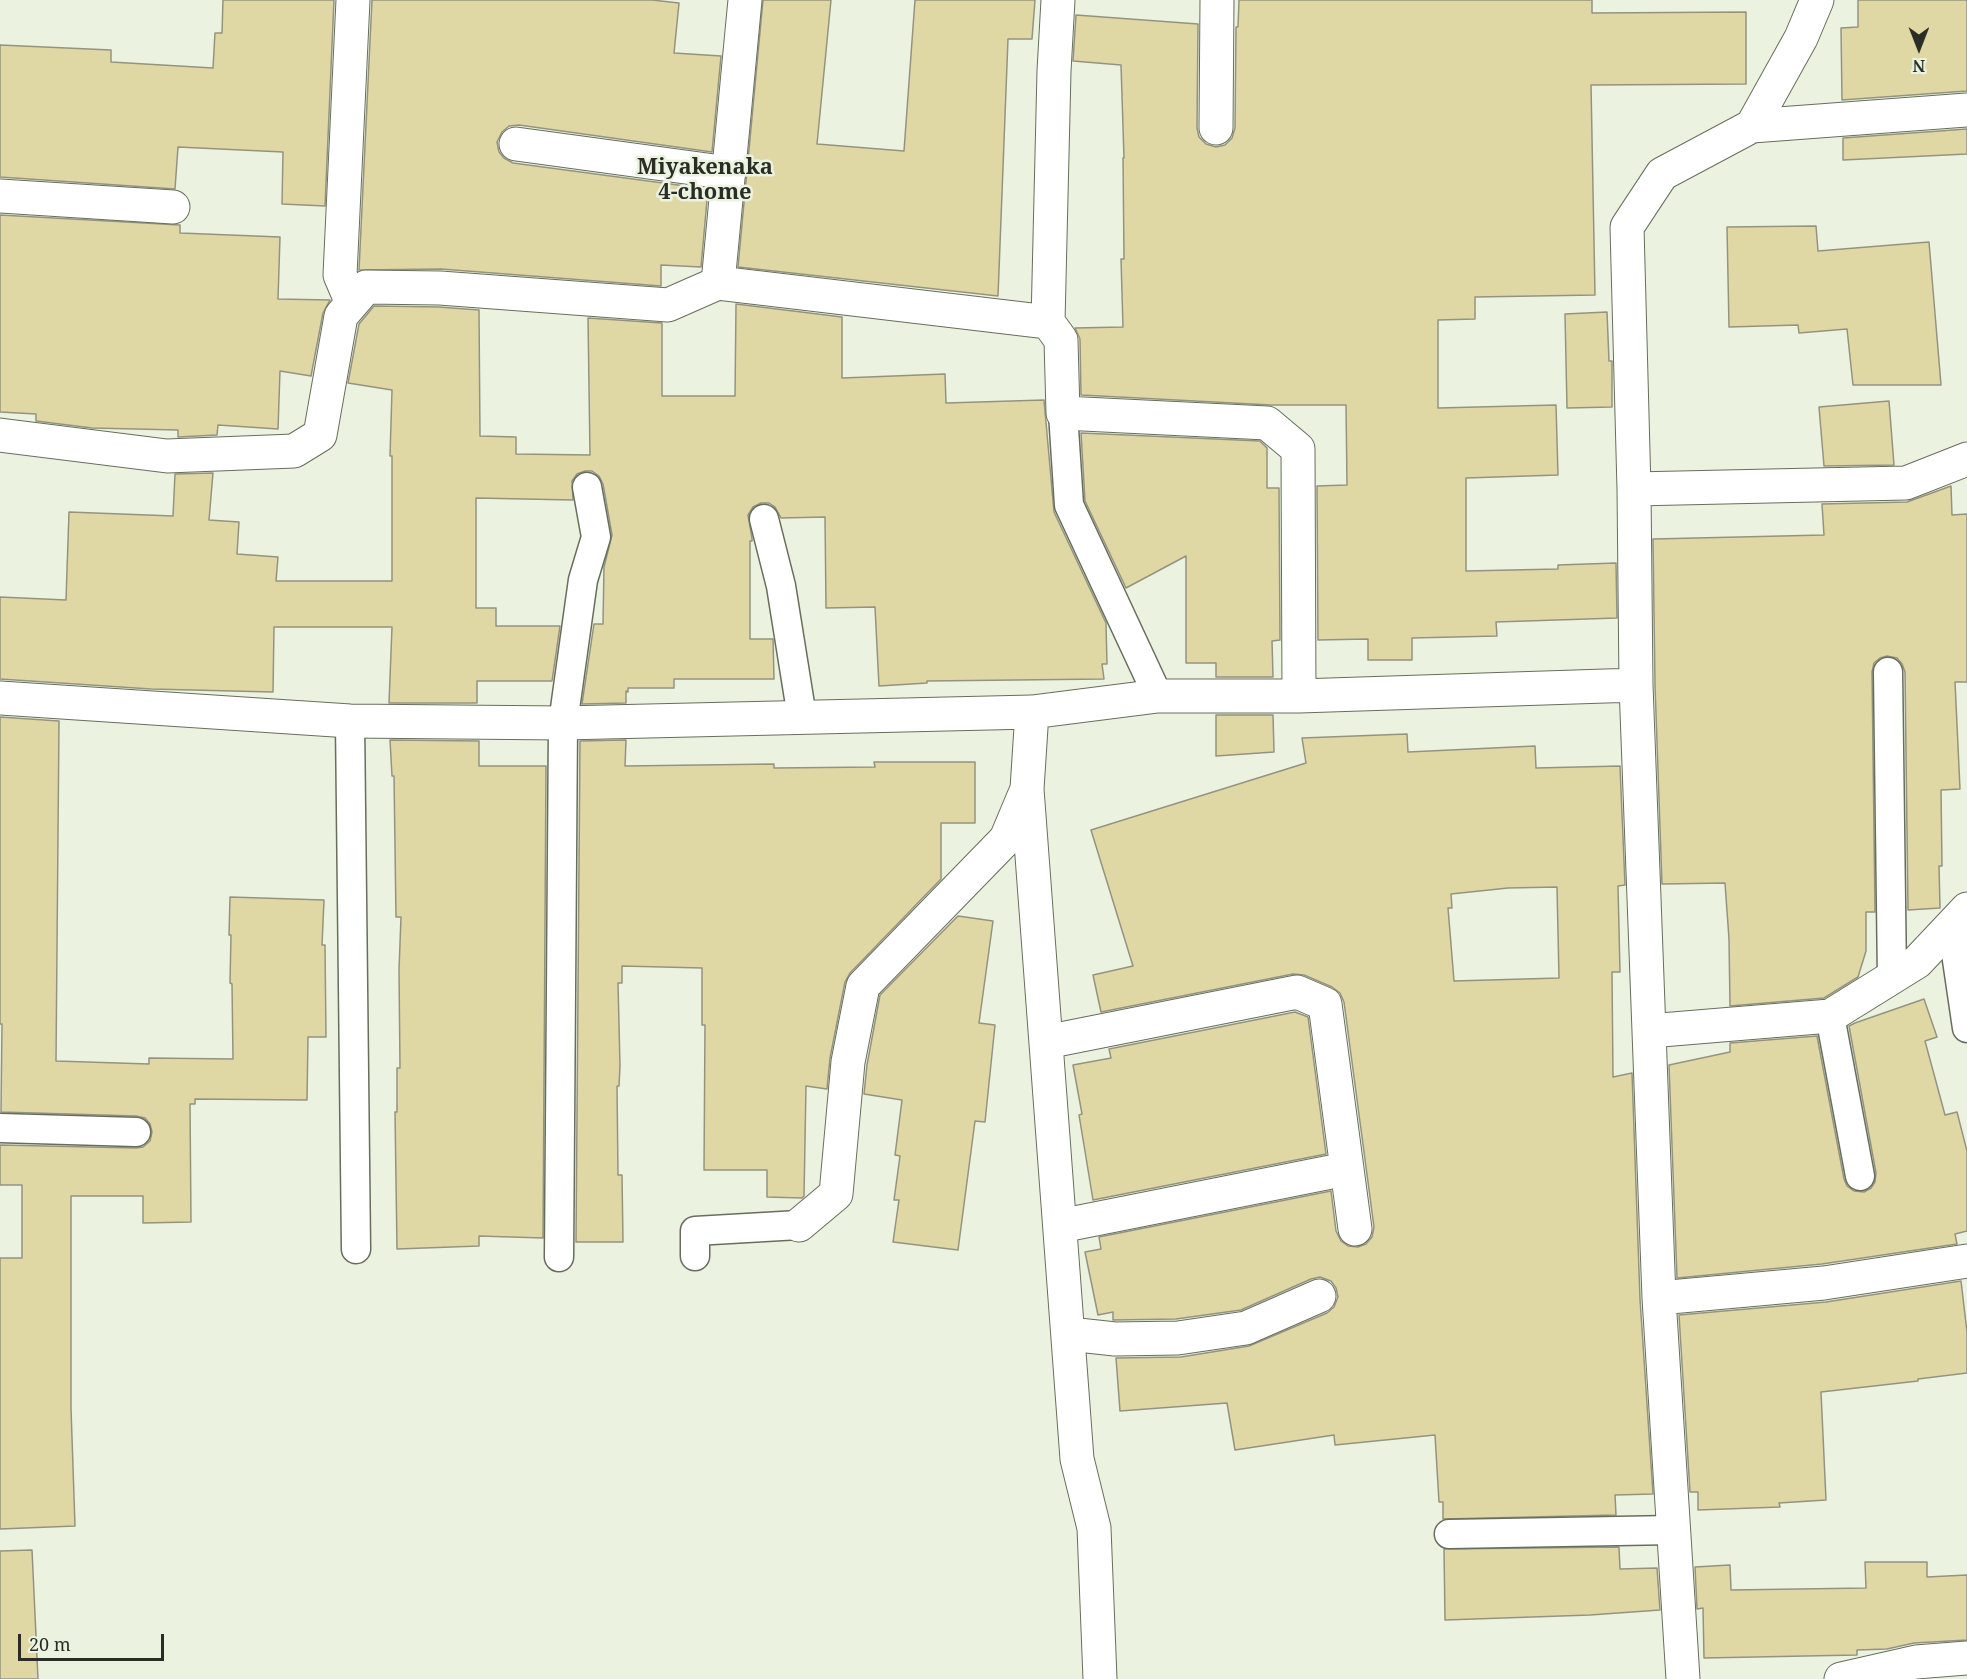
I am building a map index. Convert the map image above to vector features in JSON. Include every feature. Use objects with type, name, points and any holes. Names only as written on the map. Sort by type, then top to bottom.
[{"type":"street","points":[[352,303],[340,275],[353,0]]},
{"type":"street","points":[[718,283],[745,0]]},
{"type":"street","points":[[1058,0],[1048,322],[1061,340],[1063,413],[1267,423],[1298,449],[1299,696]]},
{"type":"street","points":[[1216,128],[1217,0]]},
{"type":"street","points":[[1752,126],[1801,38],[1817,0]]},
{"type":"street","points":[[1683,1679],[1659,1298],[1636,685],[1634,489],[1627,227],[1662,174],[1752,126],[1967,110]]},
{"type":"street","points":[[516,144],[729,173]]},
{"type":"street","points":[[0,196],[173,207]]},
{"type":"street","points":[[0,435],[167,456],[294,451],[320,435],[341,316],[366,287],[440,288],[668,305],[718,283],[1048,322]]},
{"type":"street","points":[[1634,489],[1906,483],[1967,459]]},
{"type":"street","points":[[0,698],[350,721],[563,723],[1032,712],[1158,696],[1299,696],[1636,685]]},
{"type":"street","points":[[1032,712],[1027,789],[1077,1459],[1094,1528],[1100,1679]]},
{"type":"street","points":[[799,1225],[836,1194],[849,1062],[863,986],[1006,839],[1027,789]]},
{"type":"street","points":[[1649,1031],[1830,1016],[1917,963],[1959,918]]},
{"type":"street","points":[[1046,1042],[1297,992],[1325,1004],[1355,1229]]},
{"type":"street","points":[[1060,1226],[1346,1169]]},
{"type":"street","points":[[1659,1298],[1824,1283],[1967,1261]]},
{"type":"street","points":[[1069,1334],[1115,1339],[1189,1337],[1246,1328],[1319,1296]]},
{"type":"street","points":[[1841,1679],[1916,1662],[1967,1659]]},
{"type":"lane","points":[[1063,413],[1069,505],[1158,696]]},
{"type":"lane","points":[[559,1257],[563,723],[583,580],[596,537],[587,488]]},
{"type":"lane","points":[[764,519],[781,586],[802,717]]},
{"type":"lane","points":[[1888,672],[1892,978]]},
{"type":"lane","points":[[350,721],[356,1249]]},
{"type":"lane","points":[[1959,918],[1967,1028]]},
{"type":"lane","points":[[1830,1016],[1860,1176]]},
{"type":"lane","points":[[0,1128],[136,1132]]},
{"type":"lane","points":[[695,1256],[695,1231],[799,1225]]},
{"type":"lane","points":[[1449,1534],[1674,1530]]},
{"type":"building","points":[[223,0],[334,0],[325,206],[282,204],[283,152],[178,147],[175,189],[0,177],[0,45],[111,50],[111,62],[213,68],[215,33],[222,33]]},
{"type":"building","points":[[372,0],[652,0],[679,3],[674,53],[721,56],[712,152],[519,125],[509,126],[502,132],[497,142],[499,152],[513,163],[708,189],[701,267],[661,265],[661,286],[441,269],[359,270]]},
{"type":"building","points":[[763,0],[831,0],[817,144],[904,151],[915,0],[1035,0],[1032,39],[1008,39],[998,296],[738,267]]},
{"type":"building","points":[[1239,0],[1592,0],[1592,13],[1746,12],[1746,84],[1591,85],[1595,295],[1475,297],[1475,319],[1438,320],[1438,408],[1556,405],[1558,475],[1466,478],[1466,571],[1558,569],[1558,565],[1616,563],[1617,618],[1496,622],[1497,636],[1412,638],[1412,660],[1368,660],[1368,639],[1318,640],[1317,486],[1347,485],[1346,405],[1271,405],[1081,395],[1080,339],[1075,328],[1123,327],[1121,259],[1124,259],[1124,158],[1121,65],[1073,61],[1076,15],[1198,24],[1197,128],[1199,137],[1206,144],[1216,147],[1225,145],[1232,138],[1235,128],[1236,27],[1238,27]]},
{"type":"building","points":[[1858,0],[1967,0],[1967,91],[1842,100],[1841,28],[1858,27]]},
{"type":"building","points":[[1967,129],[1967,154],[1843,160],[1843,138]]},
{"type":"building","points":[[0,215],[180,225],[180,233],[280,237],[278,299],[330,300],[323,313],[311,376],[280,371],[278,429],[218,425],[217,435],[178,437],[178,430],[92,428],[36,421],[36,414],[0,412]]},
{"type":"building","points":[[1816,226],[1818,251],[1929,242],[1941,385],[1853,385],[1847,329],[1799,333],[1798,325],[1729,327],[1727,227]]},
{"type":"building","points":[[736,304],[842,317],[842,378],[945,374],[946,403],[1044,400],[1054,512],[1106,623],[1107,664],[1102,664],[1104,679],[927,681],[927,683],[879,686],[875,607],[826,608],[825,517],[781,518],[775,507],[769,503],[761,503],[753,507],[748,515],[752,538],[750,541],[750,639],[773,639],[774,679],[674,679],[674,688],[628,688],[626,703],[582,704],[594,624],[603,624],[604,567],[612,535],[603,484],[599,476],[592,471],[585,471],[577,474],[572,481],[573,500],[476,498],[476,608],[496,608],[496,626],[560,626],[552,681],[477,681],[477,703],[389,703],[392,627],[274,627],[273,692],[151,689],[0,679],[0,597],[66,600],[69,512],[173,516],[175,474],[213,473],[209,520],[239,522],[237,554],[278,557],[276,581],[392,581],[392,456],[390,456],[392,390],[348,383],[359,324],[374,306],[479,310],[480,436],[516,437],[516,454],[590,455],[588,318],[662,323],[662,396],[735,396]]},
{"type":"building","points":[[1607,312],[1609,361],[1612,361],[1612,407],[1567,408],[1565,314]]},
{"type":"building","points":[[1889,401],[1894,465],[1824,466],[1819,407]]},
{"type":"building","points":[[1081,433],[1260,441],[1267,448],[1267,488],[1279,488],[1280,640],[1272,641],[1273,677],[1216,677],[1216,663],[1186,663],[1186,556],[1126,588],[1085,501]]},
{"type":"building","points":[[1951,486],[1952,515],[1967,514],[1967,682],[1955,682],[1960,789],[1941,790],[1940,908],[1908,910],[1905,672],[1897,658],[1887,656],[1874,663],[1872,672],[1875,912],[1866,912],[1866,951],[1858,977],[1824,998],[1730,1006],[1725,883],[1662,884],[1655,685],[1653,539],[1824,535],[1822,504],[1907,502]]},
{"type":"building","points":[[1216,715],[1273,715],[1274,752],[1216,756]]},
{"type":"building","points":[[0,717],[59,721],[56,1061],[149,1064],[149,1058],[233,1059],[230,897],[324,900],[322,945],[325,945],[326,1037],[308,1037],[307,1100],[195,1099],[195,1104],[190,1104],[191,1222],[143,1223],[143,1196],[71,1196],[71,1408],[75,1526],[0,1529],[0,1258],[22,1258],[22,1185],[0,1185],[0,1145],[136,1148],[143,1147],[150,1141],[152,1132],[145,1118],[136,1116],[1,1112]]},
{"type":"building","points":[[1407,734],[1408,752],[1535,746],[1536,768],[1620,766],[1625,885],[1618,886],[1620,972],[1612,972],[1613,1077],[1632,1073],[1640,1299],[1653,1494],[1615,1495],[1616,1515],[1443,1519],[1443,1502],[1439,1502],[1435,1435],[1335,1445],[1334,1435],[1235,1450],[1227,1403],[1120,1411],[1116,1358],[1181,1357],[1249,1346],[1327,1313],[1334,1307],[1338,1297],[1331,1281],[1320,1277],[1241,1310],[1176,1319],[1113,1320],[1113,1312],[1098,1315],[1085,1252],[1101,1249],[1099,1237],[1331,1191],[1336,1231],[1341,1241],[1348,1246],[1358,1247],[1366,1244],[1372,1237],[1374,1227],[1344,1002],[1340,993],[1304,975],[1293,974],[1101,1012],[1093,975],[1133,966],[1091,830],[1306,763],[1302,738]],"holes":[[[1557,887],[1559,978],[1454,981],[1448,908],[1452,908],[1451,894],[1508,888]]]},
{"type":"building","points":[[390,740],[479,741],[479,766],[546,766],[543,1238],[479,1236],[479,1246],[397,1249],[395,1112],[397,1112],[397,1068],[400,1068],[401,917],[396,917],[394,776],[392,776]]},
{"type":"building","points":[[626,740],[625,766],[774,764],[774,768],[875,767],[874,762],[975,762],[975,823],[941,823],[941,879],[850,973],[845,982],[830,1058],[827,1089],[806,1086],[804,1196],[802,1198],[767,1197],[767,1170],[704,1170],[705,1025],[702,1025],[702,968],[622,966],[622,983],[618,983],[620,1066],[619,1086],[617,1086],[618,1175],[622,1175],[623,1242],[576,1242],[580,741]]},
{"type":"building","points":[[958,916],[993,921],[979,1023],[995,1025],[985,1122],[975,1121],[958,1250],[893,1242],[899,1200],[894,1200],[900,1156],[895,1155],[902,1100],[864,1094],[880,995]]},
{"type":"building","points":[[1924,999],[1937,1037],[1925,1041],[1945,1115],[1957,1112],[1967,1151],[1967,1231],[1955,1234],[1957,1244],[1822,1264],[1677,1278],[1669,1065],[1730,1052],[1730,1043],[1817,1036],[1844,1179],[1847,1186],[1854,1191],[1864,1192],[1875,1182],[1876,1173],[1849,1026]]},
{"type":"building","points":[[1295,1012],[1308,1017],[1326,1154],[1093,1200],[1073,1065],[1111,1058],[1109,1049]]},
{"type":"building","points":[[1961,1281],[1967,1332],[1967,1373],[1821,1392],[1826,1500],[1779,1503],[1780,1507],[1698,1510],[1698,1492],[1690,1492],[1679,1315],[1826,1302]]},
{"type":"building","points":[[1619,1547],[1620,1569],[1657,1568],[1660,1610],[1445,1620],[1444,1549]]},
{"type":"building","points":[[32,1550],[38,1679],[0,1679],[0,1551]]},
{"type":"building","points":[[1865,1562],[1927,1562],[1927,1577],[1967,1575],[1967,1640],[1914,1643],[1887,1649],[1857,1650],[1857,1655],[1704,1658],[1703,1608],[1697,1609],[1695,1567],[1730,1565],[1731,1590],[1866,1588]]},
{"type":"district","name":"Miyakenaka 4-chome","points":[[705,180]]}]
